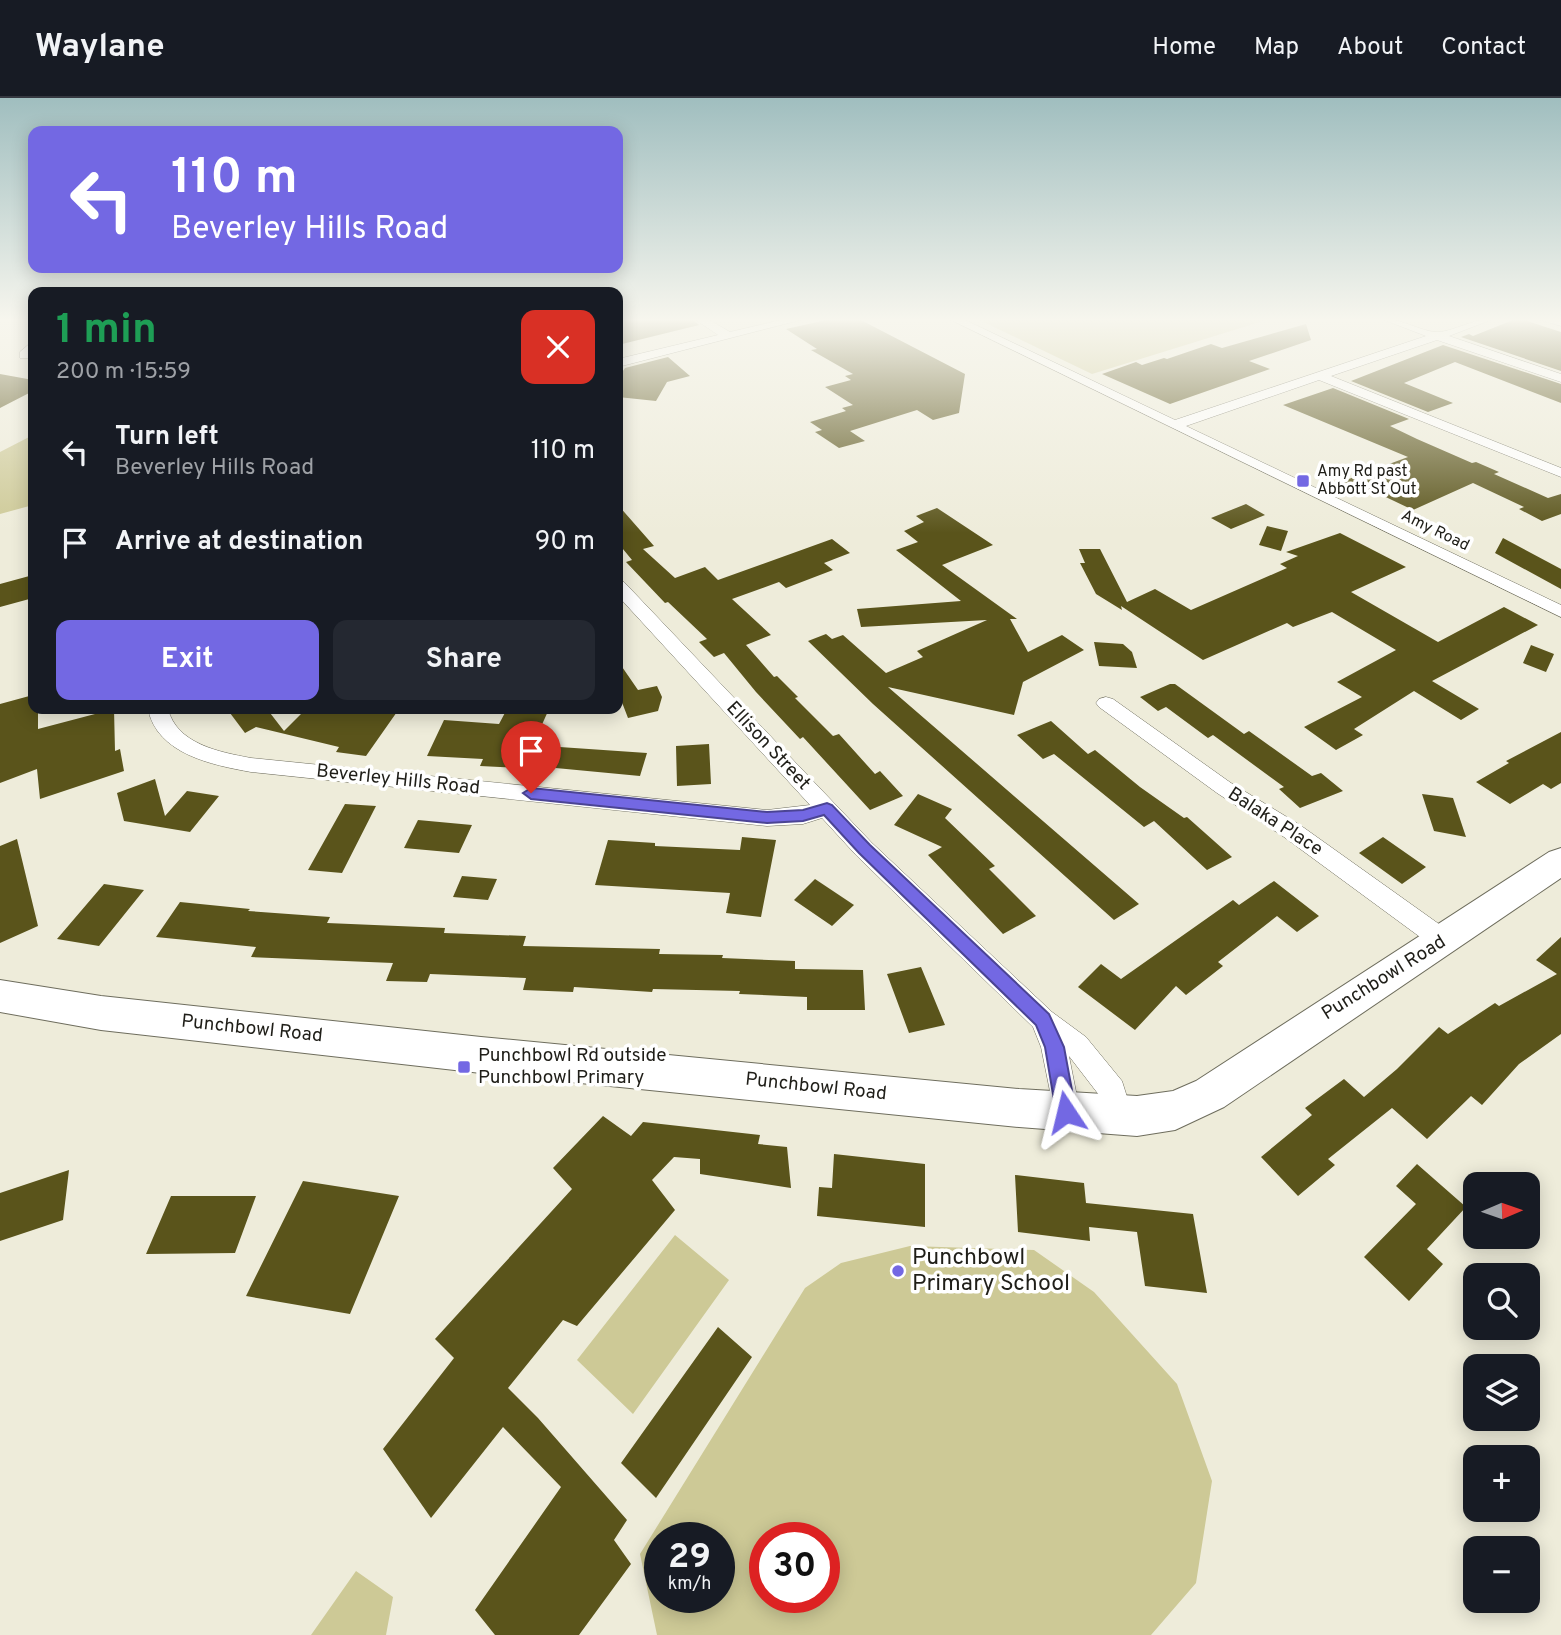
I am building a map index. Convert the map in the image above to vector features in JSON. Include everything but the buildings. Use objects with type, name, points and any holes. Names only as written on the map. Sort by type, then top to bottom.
[{"type":"street","name":"Amy Road","points":[[1102,390],[1561,612]]},
{"type":"street","points":[[1175,425],[1279,390]]},
{"type":"street","points":[[1353,390],[1561,473]]},
{"type":"street","name":"Ellison Street","points":[[623,591],[864,849],[1043,1020],[1077,1046],[1112,1090],[1119,1116]]},
{"type":"street","name":"Balaka Place","points":[[1106,703],[1224,788],[1292,831],[1444,941]]},
{"type":"street","name":"Beverley Hills Road","points":[[159,714],[166,730],[200,752],[251,765],[767,818],[803,816],[827,808]]},
{"type":"street","name":"Punchbowl Road","points":[[0,996],[101,1013],[454,1052],[1119,1116],[1175,1110],[1210,1094],[1561,862]]},
{"type":"street","name":"Ellison Street","points":[[1043,1020],[1054,1047],[1066,1112]]},
{"type":"shaded area","points":[[28,438],[28,506],[0,514],[0,452]]},
{"type":"shaded area","points":[[675,1235],[729,1280],[633,1414],[577,1360]]},
{"type":"shaded area","points":[[910,1246],[1034,1250],[1094,1292],[1177,1384],[1212,1481],[1196,1583],[1151,1635],[657,1635],[652,1613],[735,1613],[735,1522],[660,1522],[805,1288],[841,1263]]},
{"type":"shaded area","points":[[644,1548],[644,1573],[640,1554]]},
{"type":"shaded area","points":[[356,1571],[393,1597],[386,1635],[311,1635]]},
{"type":"place","name":"Amy Rd past Abbott St Out","points":[[1303,481]]},
{"type":"place","name":"Punchbowl Rd outside Punchbowl Primary","points":[[464,1067]]},
{"type":"place","name":"Punchbowl Primary School","points":[[898,1271]]},
{"type":"route","points":[[531,793],[767,818],[803,816],[827,808],[864,849],[1043,1020],[1054,1047],[1066,1112]]}]
